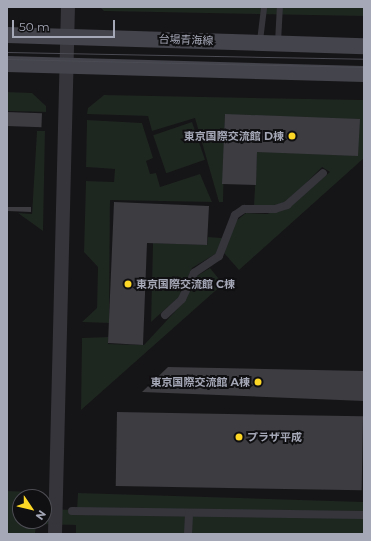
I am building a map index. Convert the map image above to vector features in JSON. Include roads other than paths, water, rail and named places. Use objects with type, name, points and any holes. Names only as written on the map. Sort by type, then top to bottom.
[{"type":"main road","name":"台場青海線","points":[[7,35],[364,46]]},
{"type":"main road","points":[[7,64],[364,74]]},
{"type":"street","points":[[55,534],[65,66],[68,7]]},
{"type":"street","points":[[165,315],[182,300],[194,273],[219,256],[235,215],[244,209],[275,209],[287,205],[323,173]]},
{"type":"street","points":[[72,511],[364,515]]},
{"type":"street","points":[[188,534],[189,513]]},
{"type":"lane","points":[[260,42],[264,7]]},
{"type":"lane","points":[[278,43],[280,7]]},
{"type":"tram line","points":[[7,52],[364,59]]},
{"type":"tram line","points":[[7,59],[364,67]]},
{"type":"place","name":"東京国際交流館 D棟","points":[[292,136]]},
{"type":"place","name":"東京国際交流館 C棟","points":[[128,284]]},
{"type":"place","name":"東京国際交流館 A棟","points":[[258,382]]},
{"type":"place","name":"プラザ平成","points":[[239,437]]}]
